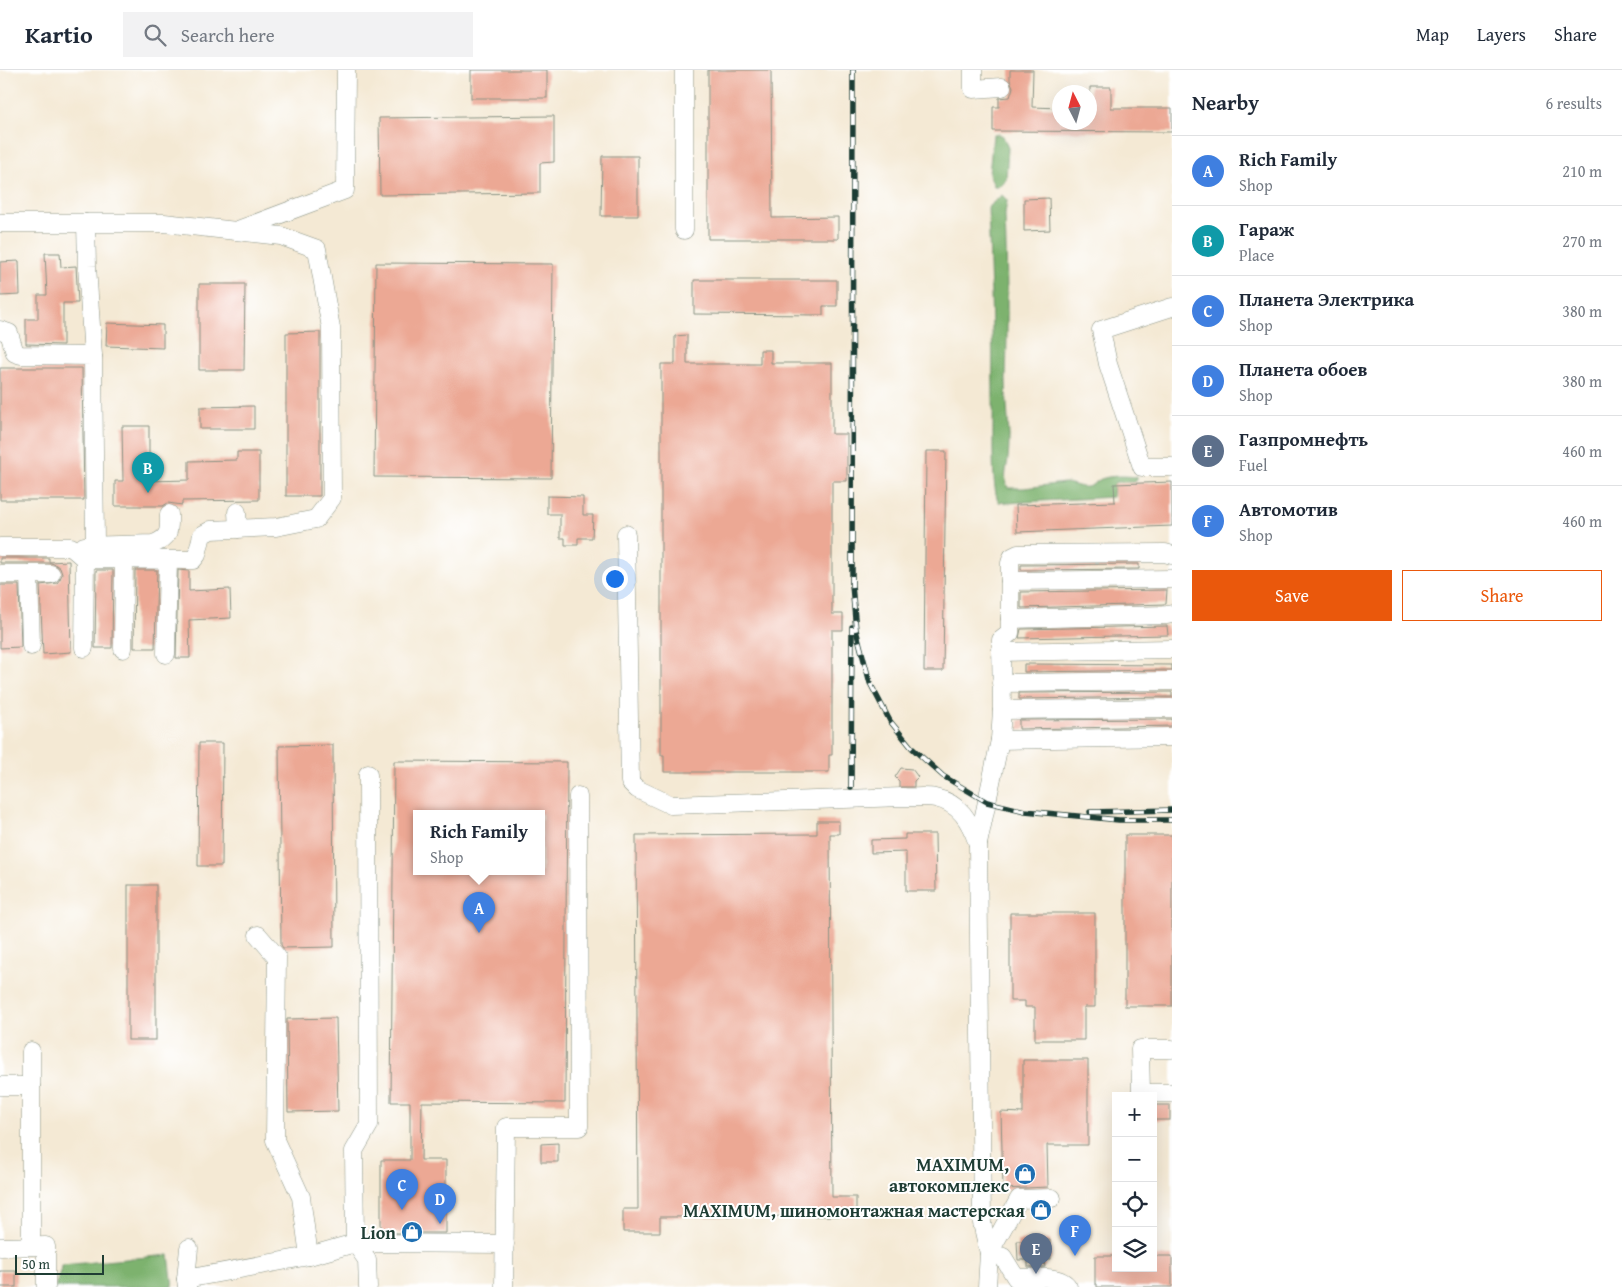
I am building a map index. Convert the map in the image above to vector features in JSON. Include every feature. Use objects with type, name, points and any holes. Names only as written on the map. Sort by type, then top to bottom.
[{"type":"lane","points":[[236,231],[345,190],[346,70]]},
{"type":"lane","points":[[684,70],[684,230]]},
{"type":"lane","points":[[973,70],[973,89],[1002,87]]},
{"type":"lane","points":[[0,223],[164,224],[281,236],[317,249],[331,328],[332,461],[332,498],[316,519],[276,527],[237,520],[202,535],[197,555],[193,560],[124,560],[71,547],[0,547]]},
{"type":"lane","points":[[84,648],[90,552],[93,356],[86,223]]},
{"type":"lane","points":[[1172,307],[1101,330],[1108,364],[1142,467],[1172,467]]},
{"type":"lane","points":[[0,330],[9,333],[15,353],[22,355],[93,356]]},
{"type":"lane","points":[[90,552],[153,544],[163,540],[169,532],[169,514]]},
{"type":"lane","points":[[626,534],[630,782],[637,789],[672,805],[903,797],[935,798],[958,807],[973,830],[978,844]]},
{"type":"lane","points":[[987,1287],[989,1253],[982,1223],[978,844],[1000,740],[1002,710],[1001,640],[1010,633],[1010,563],[1012,557],[1018,554],[1166,553],[1172,555]]},
{"type":"lane","points":[[123,649],[124,560]]},
{"type":"lane","points":[[166,654],[168,560]]},
{"type":"lane","points":[[0,574],[51,574]]},
{"type":"lane","points":[[28,574],[31,646]]},
{"type":"lane","points":[[1010,581],[1172,579]]},
{"type":"lane","points":[[1010,619],[1172,614]]},
{"type":"lane","points":[[1001,652],[1172,649]]},
{"type":"lane","points":[[1001,684],[1172,681]]},
{"type":"lane","points":[[1002,710],[1172,708]]},
{"type":"lane","points":[[1000,740],[1172,736]]},
{"type":"lane","points":[[368,774],[369,1125],[354,1151],[355,1243],[367,1260],[368,1287]]},
{"type":"lane","points":[[504,1287],[506,1127],[579,1127],[578,796]]},
{"type":"lane","points":[[258,934],[278,957],[275,1140],[301,1198],[309,1256]]},
{"type":"lane","points":[[1172,1049],[1140,1048],[1141,1093],[1172,1093]]},
{"type":"lane","points":[[31,1051],[31,1246]]},
{"type":"lane","points":[[0,1086],[31,1086]]},
{"type":"lane","points":[[989,1253],[1019,1199],[1052,1198]]},
{"type":"lane","points":[[189,1248],[186,1283],[309,1256],[355,1243],[505,1244]]},
{"type":"lane","points":[[0,1247],[46,1246],[46,1287]]},
{"type":"lane","points":[[989,1253],[1003,1257],[1016,1282],[1058,1279],[1065,1282],[1068,1287]]},
{"type":"green space","points":[[999,134],[1003,136],[1008,148],[1006,180],[999,186],[994,186],[989,174],[993,135]]},
{"type":"green space","points":[[1002,195],[1007,200],[1005,215],[1006,378],[1009,438],[1006,477],[1008,488],[1064,483],[1087,487],[1105,478],[1119,476],[1137,477],[1135,482],[1116,482],[1114,484],[1113,497],[1007,503],[999,502],[996,495],[993,468],[988,207]]},
{"type":"green space","points":[[169,1255],[173,1287],[55,1287],[62,1265]]},
{"type":"building","points":[[471,70],[547,70],[547,98],[471,98]]},
{"type":"building","points":[[708,70],[771,70],[772,218],[838,217],[838,239],[708,239]]},
{"type":"building","points":[[1010,70],[1033,70],[1032,107],[1052,108],[1052,130],[1097,130],[1097,87],[1111,87],[1111,108],[1172,108],[1172,132],[993,131],[993,107],[999,107],[999,98],[1010,97],[1013,87],[1010,80]]},
{"type":"building","points":[[554,116],[554,162],[540,163],[540,193],[380,195],[379,118]]},
{"type":"building","points":[[602,156],[638,156],[638,216],[601,216]]},
{"type":"building","points":[[1049,198],[1050,230],[1024,231],[1024,199]]},
{"type":"building","points":[[45,253],[60,253],[61,267],[76,266],[78,303],[63,303],[63,345],[26,344],[26,319],[38,319],[38,295],[47,295]]},
{"type":"building","points":[[19,261],[20,295],[0,296],[0,262]]},
{"type":"building","points":[[376,263],[553,264],[551,478],[374,477]]},
{"type":"building","points":[[694,280],[837,280],[837,306],[823,306],[823,315],[694,314]]},
{"type":"building","points":[[199,284],[245,284],[244,370],[199,370]]},
{"type":"building","points":[[107,323],[163,325],[163,348],[106,346]]},
{"type":"building","points":[[320,332],[320,496],[286,496],[286,333]]},
{"type":"building","points":[[687,335],[687,364],[760,364],[760,350],[771,350],[771,363],[832,363],[832,434],[847,434],[847,481],[832,481],[832,614],[843,614],[843,630],[832,630],[832,755],[829,755],[829,772],[664,772],[664,755],[661,755],[661,364],[675,364],[675,336]]},
{"type":"building","points":[[0,368],[82,368],[84,500],[0,500]]},
{"type":"building","points":[[254,406],[254,429],[200,429],[200,407]]},
{"type":"building","points":[[122,426],[149,426],[149,481],[189,480],[189,461],[237,460],[237,452],[259,452],[259,500],[182,501],[182,505],[168,503],[163,506],[115,506],[115,481],[123,481]]},
{"type":"building","points":[[926,451],[946,451],[943,671],[924,671]]},
{"type":"building","points":[[1172,482],[1172,526],[1017,532],[1016,505],[1115,502],[1114,484]]},
{"type":"building","points":[[547,496],[583,497],[583,515],[593,515],[592,538],[578,538],[578,545],[565,545],[565,538],[560,538],[560,514],[547,514]]},
{"type":"building","points":[[0,558],[49,558],[49,562],[69,561],[71,652],[43,654],[40,585],[57,583],[62,574],[60,568],[51,563],[0,563]]},
{"type":"building","points":[[1139,564],[1139,569],[1021,570],[1021,565]]},
{"type":"building","points":[[96,570],[113,570],[112,648],[95,648]]},
{"type":"building","points":[[135,570],[157,570],[155,648],[134,648]]},
{"type":"building","points":[[178,570],[189,571],[189,591],[230,589],[231,618],[189,620],[190,658],[176,658]]},
{"type":"building","points":[[0,585],[19,585],[21,647],[0,648]]},
{"type":"building","points":[[1167,590],[1166,604],[1021,608],[1021,592]]},
{"type":"building","points":[[1167,626],[1168,635],[1019,638],[1021,629]]},
{"type":"building","points":[[1024,664],[1172,665],[1172,670],[1024,672]]},
{"type":"building","points":[[1172,692],[1172,697],[1019,699],[1019,693]]},
{"type":"building","points":[[1172,719],[1172,726],[1019,729],[1019,720]]},
{"type":"building","points":[[199,743],[223,743],[222,866],[198,866]]},
{"type":"building","points":[[333,745],[334,947],[283,948],[281,945],[279,746]]},
{"type":"building","points":[[394,761],[567,762],[565,1103],[422,1102],[421,1160],[446,1160],[446,1233],[381,1233],[381,1160],[410,1160],[410,1102],[391,1102]]},
{"type":"building","points":[[901,768],[912,769],[918,777],[914,781],[914,787],[899,787],[899,781],[895,777]]},
{"type":"building","points":[[817,821],[839,821],[839,834],[830,834],[832,1197],[856,1197],[856,1216],[660,1217],[660,1232],[623,1232],[623,1209],[638,1209],[636,835],[817,834]]},
{"type":"building","points":[[905,834],[935,834],[936,891],[906,891],[906,852],[871,853],[871,840],[905,839]]},
{"type":"building","points":[[1125,835],[1172,835],[1172,1006],[1125,1006]]},
{"type":"building","points":[[128,885],[156,885],[156,1040],[128,1040]]},
{"type":"building","points":[[1010,913],[1095,913],[1095,1007],[1084,1007],[1084,1040],[1035,1040],[1035,1007],[1025,1007],[1025,1001],[1010,1001]]},
{"type":"building","points":[[336,1018],[338,1111],[288,1112],[287,1019]]},
{"type":"building","points":[[1023,1060],[1088,1060],[1088,1145],[1047,1145],[1048,1187],[1003,1189],[1001,1112],[1023,1113]]},
{"type":"building","points":[[1157,1105],[1170,1105],[1170,1120],[1157,1120]]},
{"type":"building","points":[[558,1143],[558,1162],[541,1162],[541,1144]]},
{"type":"building","points":[[1050,1240],[1051,1259],[1044,1259],[1045,1267],[1028,1267],[1028,1260],[1018,1260],[1017,1241]]},
{"type":"building","points":[[1095,1256],[1112,1256],[1112,1272],[1157,1272],[1157,1256],[1172,1256],[1172,1287],[1097,1287],[1097,1284],[1095,1284]]},
{"type":"building","points":[[0,1271],[16,1271],[16,1287],[0,1287]]},
{"type":"railway","points":[[853,70],[852,585],[856,630],[870,683],[890,721],[912,748],[943,776],[987,802],[1025,811],[1119,820],[1172,820]]},
{"type":"railway","points":[[851,787],[852,627]]},
{"type":"railway","points":[[1090,812],[1172,810]]},
{"type":"place","name":"Гараж","points":[[148,493]]},
{"type":"place","name":"Rich Family","points":[[479,933]]},
{"type":"place","name":"MAXIMUM, автокомплекс","points":[[1025,1174]]},
{"type":"place","name":"Планета Электрика","points":[[402,1210]]},
{"type":"place","name":"MAXIMUM, шиномонтажная мастерская","points":[[1041,1210]]},
{"type":"place","name":"Планета обоев","points":[[440,1224]]},
{"type":"place","name":"Lion","points":[[412,1232]]},
{"type":"place","name":"Автомотив","points":[[1075,1256]]},
{"type":"place","name":"Газпромнефть","points":[[1036,1274]]}]
